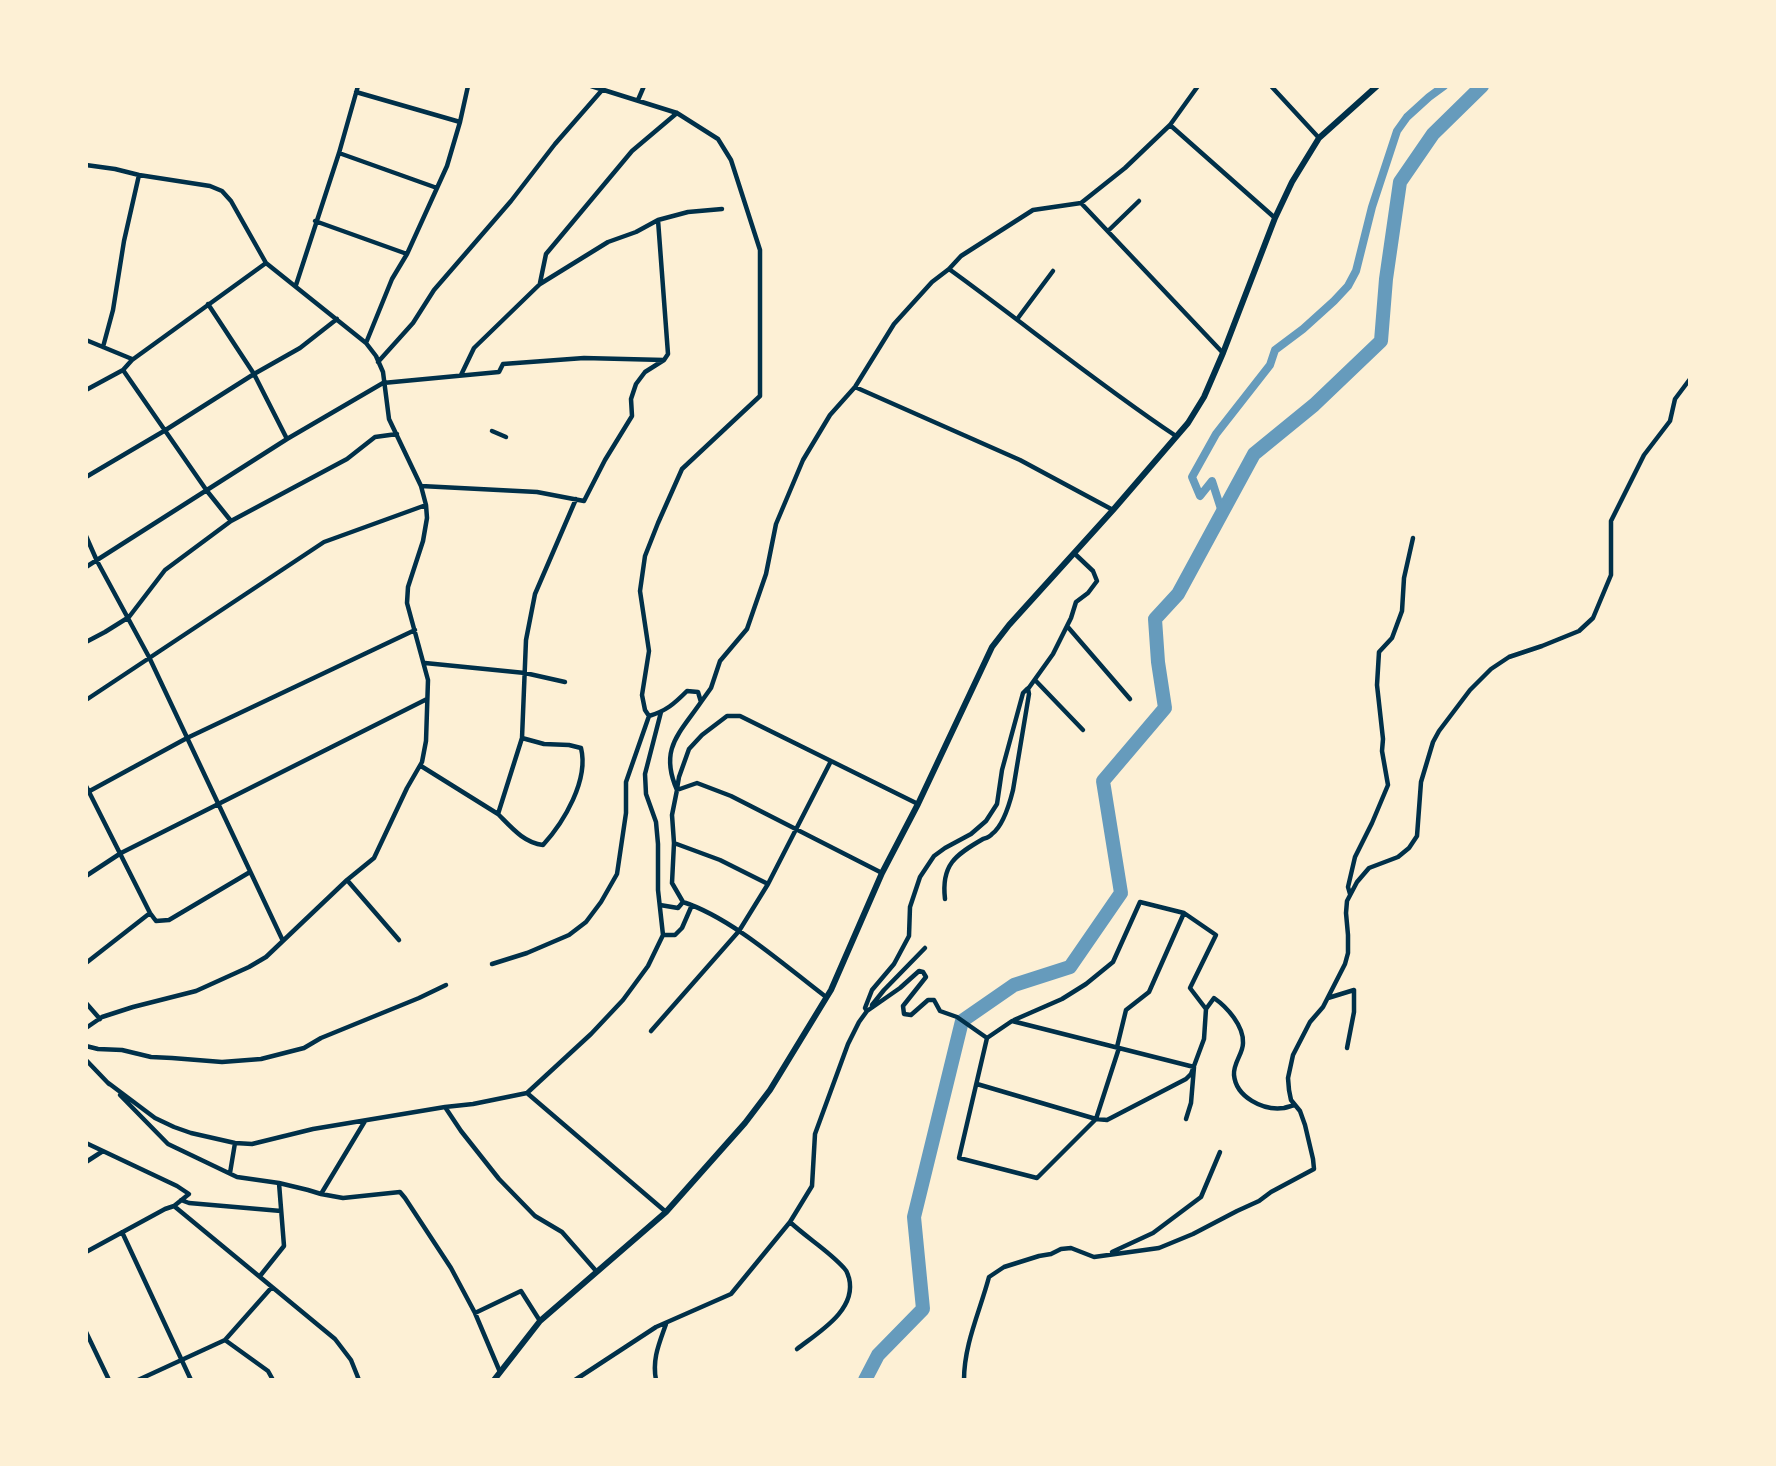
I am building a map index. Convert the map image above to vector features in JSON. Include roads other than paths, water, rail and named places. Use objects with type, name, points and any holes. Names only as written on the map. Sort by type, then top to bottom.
[{"type":"main road","points":[[494,1380],[540,1321],[666,1212],[745,1123],[770,1090],[827,998],[882,873],[918,804],[992,647],[1188,423],[1223,353],[1275,218],[1292,182],[1319,138],[1377,86]]},
{"type":"street","points":[[296,285],[358,86]]},
{"type":"street","points":[[366,343],[447,166],[468,86]]},
{"type":"street","points":[[591,86],[677,113],[718,139],[731,160],[760,250],[760,396],[682,468],[645,556],[640,592],[649,651],[642,695],[649,716]]},
{"type":"street","points":[[638,100],[644,86]]},
{"type":"street","points":[[677,790],[670,775],[670,754],[679,732],[711,688],[720,661],[747,629],[766,574],[776,524],[803,460],[830,415],[855,387],[894,324],[932,282],[961,256],[1033,210],[1081,203],[1125,168],[1170,125],[1198,86]]},
{"type":"street","points":[[1271,86],[1319,138]]},
{"type":"street","points":[[378,362],[413,323],[434,290],[603,89]]},
{"type":"street","points":[[356,92],[460,122]]},
{"type":"street","points":[[540,284],[546,254],[632,151],[677,113]]},
{"type":"street","points":[[1170,125],[1275,218]]},
{"type":"street","points":[[339,153],[436,188]]},
{"type":"street","points":[[86,165],[210,186],[222,191],[231,201],[266,263],[366,343],[383,373],[389,419],[421,486],[426,505],[423,541],[408,587],[407,603],[428,680],[426,741],[421,766],[407,788],[374,858],[266,957],[196,991],[133,1007],[100,1019],[86,1028]]},
{"type":"street","points":[[103,346],[113,310],[124,241],[139,175]]},
{"type":"street","points":[[1108,231],[1139,201]]},
{"type":"street","points":[[1081,203],[1223,353]]},
{"type":"street","points":[[460,376],[474,348],[540,284],[608,242],[636,232],[658,220],[688,212],[722,209]]},
{"type":"street","points":[[421,486],[537,492],[584,501],[632,416],[631,399],[636,384],[645,372],[664,360],[668,354],[658,220]]},
{"type":"street","points":[[315,221],[407,254]]},
{"type":"street","points":[[86,390],[123,370],[132,360],[266,263]]},
{"type":"street","points":[[949,269],[1018,318],[1085,372],[1176,436]]},
{"type":"street","points":[[1018,318],[1053,271]]},
{"type":"street","points":[[208,304],[254,374],[287,439]]},
{"type":"street","points":[[86,477],[300,348],[337,319]]},
{"type":"street","points":[[86,340],[132,360]]},
{"type":"street","points":[[86,567],[287,439],[383,383],[499,372],[503,364],[584,358],[664,360]]},
{"type":"street","points":[[123,370],[207,491],[231,520]]},
{"type":"street","points":[[964,1380],[971,1334],[989,1277],[1004,1267],[1061,1249],[1071,1248],[1094,1257],[1159,1248],[1259,1201],[1314,1170],[1305,1125],[1292,1100],[1288,1077],[1293,1055],[1310,1022],[1323,1007],[1345,964],[1348,953],[1347,901],[1357,882],[1369,868],[1398,857],[1409,848],[1417,836],[1424,765],[1439,731],[1470,690],[1491,669],[1509,657],[1579,631],[1593,618],[1611,575],[1611,521],[1644,455],[1670,421],[1675,399],[1690,379]]},
{"type":"street","points":[[855,387],[1020,460],[1113,510]]},
{"type":"street","points":[[492,431],[506,437]]},
{"type":"street","points":[[86,642],[129,617],[165,570],[231,520],[347,459],[375,438],[397,434]]},
{"type":"street","points":[[498,814],[522,738],[526,640],[536,594],[576,499]]},
{"type":"street","points":[[86,700],[324,542],[426,505]]},
{"type":"street","points":[[86,536],[149,657],[283,941]]},
{"type":"street","points":[[1350,895],[1348,887],[1355,857],[1388,785],[1382,751],[1377,685],[1379,652],[1392,638],[1402,611],[1404,578],[1413,538]]},
{"type":"street","points":[[867,1011],[865,1008],[872,990],[894,964],[909,936],[910,907],[920,877],[934,856],[971,834],[997,804],[1002,770],[1023,693],[1053,654],[1076,602],[1088,593],[1097,581],[1094,571],[1074,553]]},
{"type":"street","points":[[1067,626],[1130,699]]},
{"type":"street","points":[[250,872],[169,920],[156,921],[87,790],[187,738],[415,630]]},
{"type":"street","points":[[425,663],[525,673],[565,682]]},
{"type":"street","points":[[1035,680],[1083,730]]},
{"type":"street","points":[[945,898],[945,873],[954,858],[993,834],[1000,826],[1010,801],[1028,689]]},
{"type":"street","points":[[649,716],[673,706],[687,691],[698,692],[701,702]]},
{"type":"street","points":[[86,876],[121,853],[428,699]]},
{"type":"street","points":[[107,1082],[155,1118],[174,1128],[235,1143],[252,1144],[313,1129],[527,1093],[591,1034],[623,1000],[648,967],[663,934],[656,822],[646,794],[645,774],[661,712]]},
{"type":"street","points":[[492,964],[569,935],[586,922],[601,902],[617,874],[626,813],[626,782],[649,716]]},
{"type":"street","points":[[827,998],[739,931],[701,908],[683,902],[672,883],[672,815],[679,777],[689,750],[702,735],[727,716],[740,716],[918,804]]},
{"type":"street","points":[[421,766],[498,814],[533,844],[543,845],[564,818],[583,768],[583,757],[581,748],[544,744],[522,738]]},
{"type":"street","points":[[652,1031],[739,931],[768,884],[831,761]]},
{"type":"street","points":[[677,790],[697,783],[731,796],[882,873]]},
{"type":"street","points":[[674,843],[720,860],[768,884]]},
{"type":"street","points":[[347,880],[398,940]]},
{"type":"street","points":[[660,905],[678,908],[683,902]]},
{"type":"street","points":[[1184,913],[1149,992],[1126,1010],[1118,1047],[1096,1119],[1037,1178],[959,1158],[987,1038],[1012,1021],[1062,999],[1113,962],[1140,902],[1184,913],[1216,934],[1190,988],[1206,1009]]},
{"type":"street","points":[[663,934],[675,934],[682,928],[692,905]]},
{"type":"street","points":[[86,962],[150,913]]},
{"type":"street","points":[[575,1380],[667,1322],[731,1294],[790,1222],[812,1186],[815,1134],[848,1044],[867,1011],[925,948]]},
{"type":"street","points":[[867,1011],[919,971],[926,977],[903,1006],[904,1014],[911,1016],[928,1000],[934,1000],[940,1011],[957,1017],[987,1038]]},
{"type":"street","points":[[86,1046],[151,1056],[222,1062],[261,1059],[304,1048],[321,1038],[446,985]]},
{"type":"street","points":[[1327,999],[1354,990],[1354,1012],[1347,1048]]},
{"type":"street","points":[[977,1084],[1096,1119],[1107,1119],[1191,1074],[1204,1039],[1206,1009],[1214,998],[1225,1006],[1240,1028],[1244,1044],[1234,1066],[1234,1077],[1239,1089],[1252,1101],[1268,1107],[1285,1108],[1295,1105]]},
{"type":"street","points":[[86,1003],[100,1019]]},
{"type":"street","points":[[1012,1021],[1194,1067]]},
{"type":"street","points":[[86,1060],[168,1144],[237,1177],[279,1183],[343,1198],[400,1192],[451,1268],[475,1313],[500,1372]]},
{"type":"street","points":[[1186,1119],[1191,1103],[1194,1067]]},
{"type":"street","points":[[527,1093],[666,1212]]},
{"type":"street","points":[[444,1107],[499,1180],[535,1216],[562,1232],[597,1272]]},
{"type":"street","points":[[321,1194],[365,1120]]},
{"type":"street","points":[[86,1143],[189,1194],[174,1206],[86,1252]]},
{"type":"street","points":[[230,1173],[235,1143]]},
{"type":"street","points":[[86,1162],[103,1151]]},
{"type":"street","points":[[1105,1255],[1153,1233],[1201,1197],[1220,1152]]},
{"type":"street","points":[[260,1276],[284,1246],[279,1183]]},
{"type":"street","points":[[181,1200],[189,1203],[281,1210]]},
{"type":"street","points":[[174,1206],[335,1339],[351,1360],[359,1380]]},
{"type":"street","points":[[790,1222],[846,1270],[851,1286],[850,1297],[843,1310],[797,1349]]},
{"type":"street","points":[[122,1232],[191,1380]]},
{"type":"street","points":[[138,1380],[225,1340],[272,1287]]},
{"type":"street","points":[[475,1313],[521,1291],[540,1321]]},
{"type":"street","points":[[656,1380],[654,1359],[667,1322]]},
{"type":"street","points":[[86,1332],[109,1380]]},
{"type":"street","points":[[225,1340],[268,1371],[273,1380]]},
{"type":"waterway","points":[[1222,512],[1212,481],[1200,496],[1192,477],[1216,434],[1270,365],[1275,350],[1303,329],[1348,286],[1356,271],[1372,207],[1397,131],[1407,117],[1444,86]]},
{"type":"waterway","points":[[865,1380],[878,1355],[923,1309],[914,1217],[962,1021],[1014,985],[1070,967],[1121,893],[1103,781],[1165,708],[1155,619],[1178,594],[1254,454],[1314,405],[1381,341],[1386,279],[1400,182],[1433,134],[1482,86]]}]
